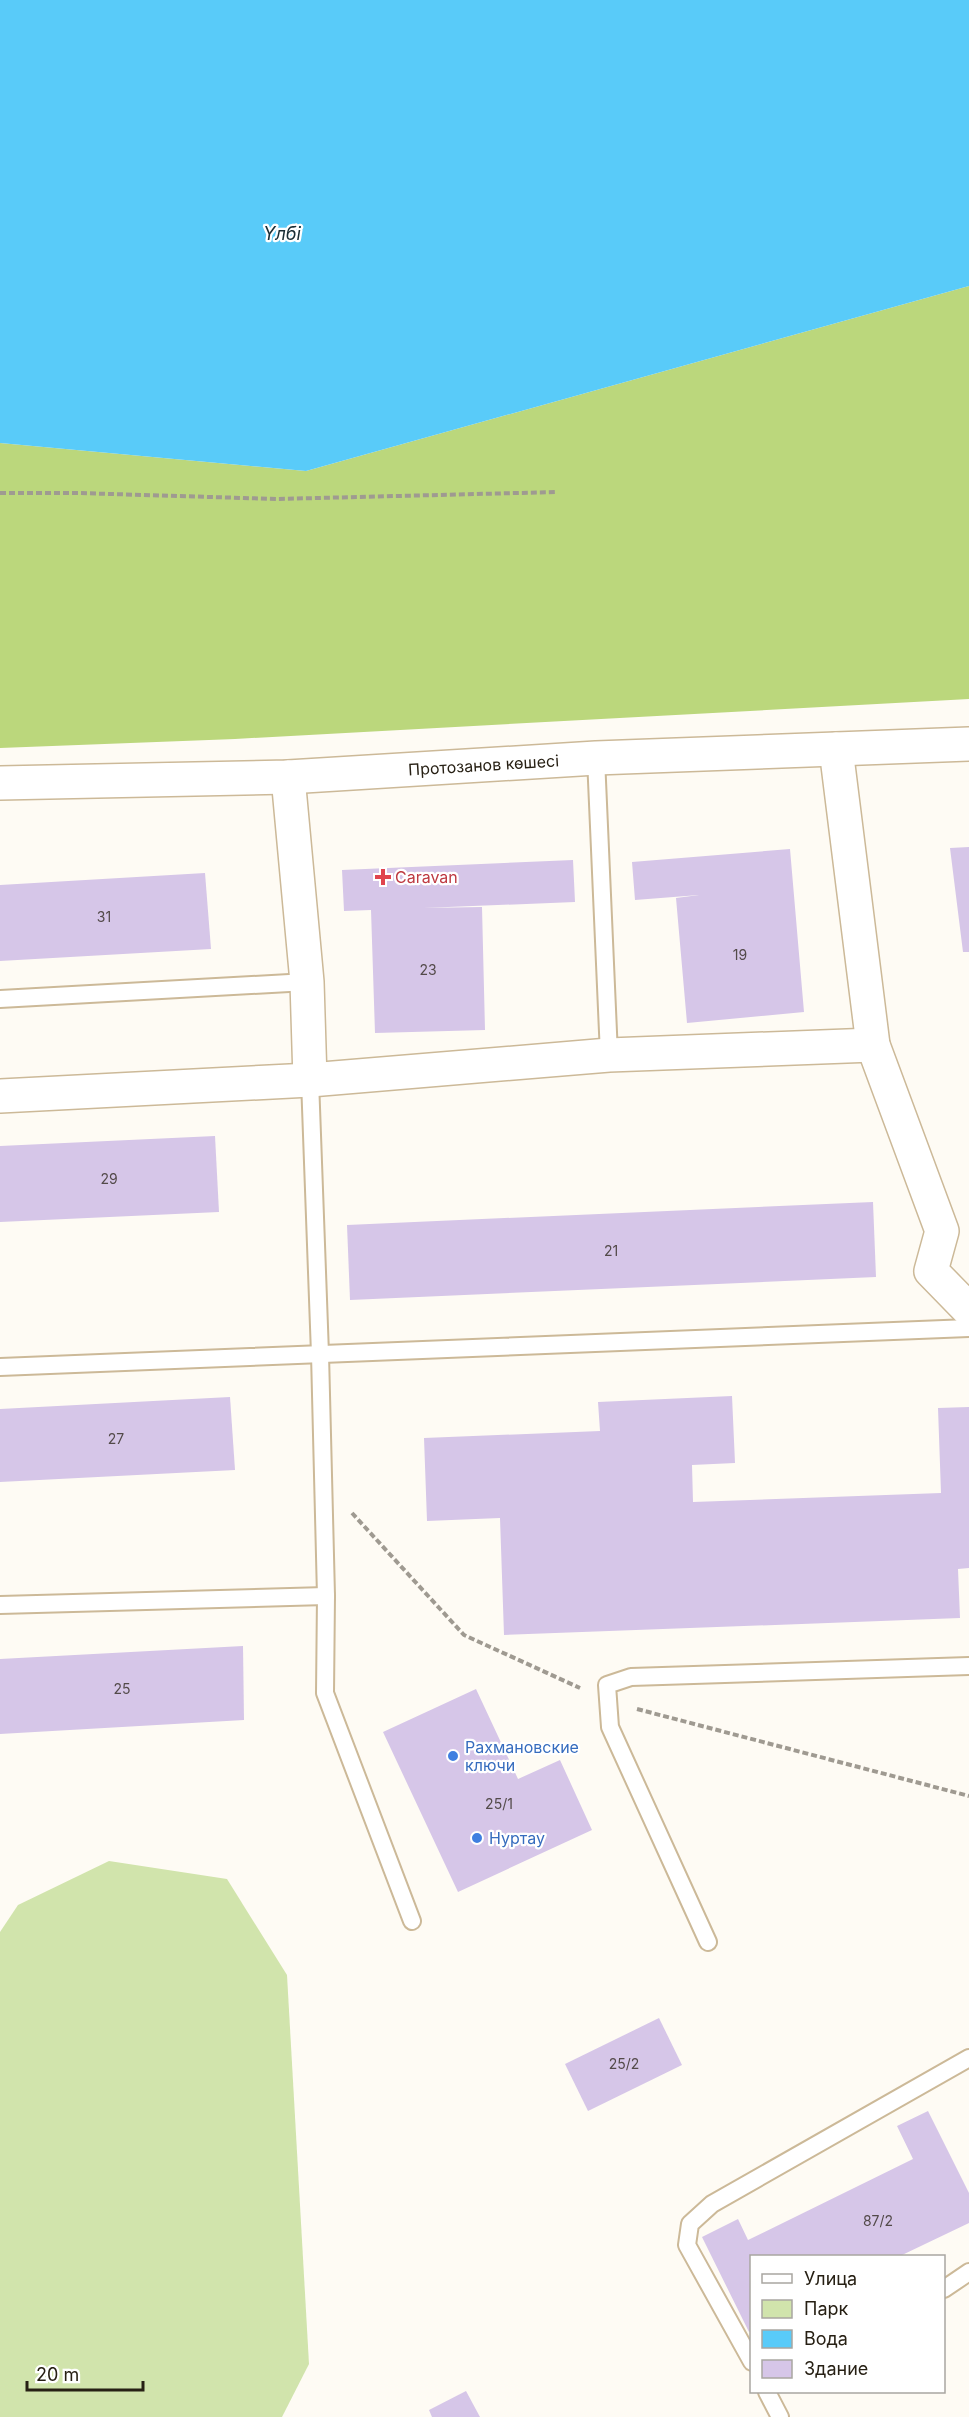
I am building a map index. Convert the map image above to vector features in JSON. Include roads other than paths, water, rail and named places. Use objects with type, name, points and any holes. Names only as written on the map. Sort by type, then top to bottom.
[{"type":"street","name":"Протозанов көшесі","points":[[0,783],[288,777],[596,758],[969,744]]},
{"type":"street","points":[[836,749],[873,1045],[942,1230],[931,1271],[969,1310]]},
{"type":"street","points":[[288,777],[307,982],[310,1080]]},
{"type":"street","points":[[0,1096],[310,1080],[609,1055],[873,1045]]},
{"type":"lane","points":[[596,758],[609,1055]]},
{"type":"lane","points":[[0,999],[307,982]]},
{"type":"lane","points":[[310,1080],[326,1596],[325,1693],[412,1921]]},
{"type":"lane","points":[[0,1367],[969,1328]]},
{"type":"lane","points":[[0,1605],[326,1596]]},
{"type":"lane","points":[[708,1942],[610,1727],[608,1685],[631,1677],[969,1666]]},
{"type":"lane","points":[[750,2358],[687,2245],[690,2224],[712,2204],[969,2058]]},
{"type":"lane","points":[[945,2288],[969,2272]]},
{"type":"lane","points":[[768,2393],[780,2417]]},
{"type":"water","name":"Үлбі","points":[[0,0],[969,0],[969,286],[306,471],[0,443]]},
{"type":"place","name":"Caravan","points":[[383,877]]},
{"type":"place","name":"Рахмановские ключи","points":[[453,1756]]},
{"type":"place","name":"Нуртау","points":[[477,1838]]}]
